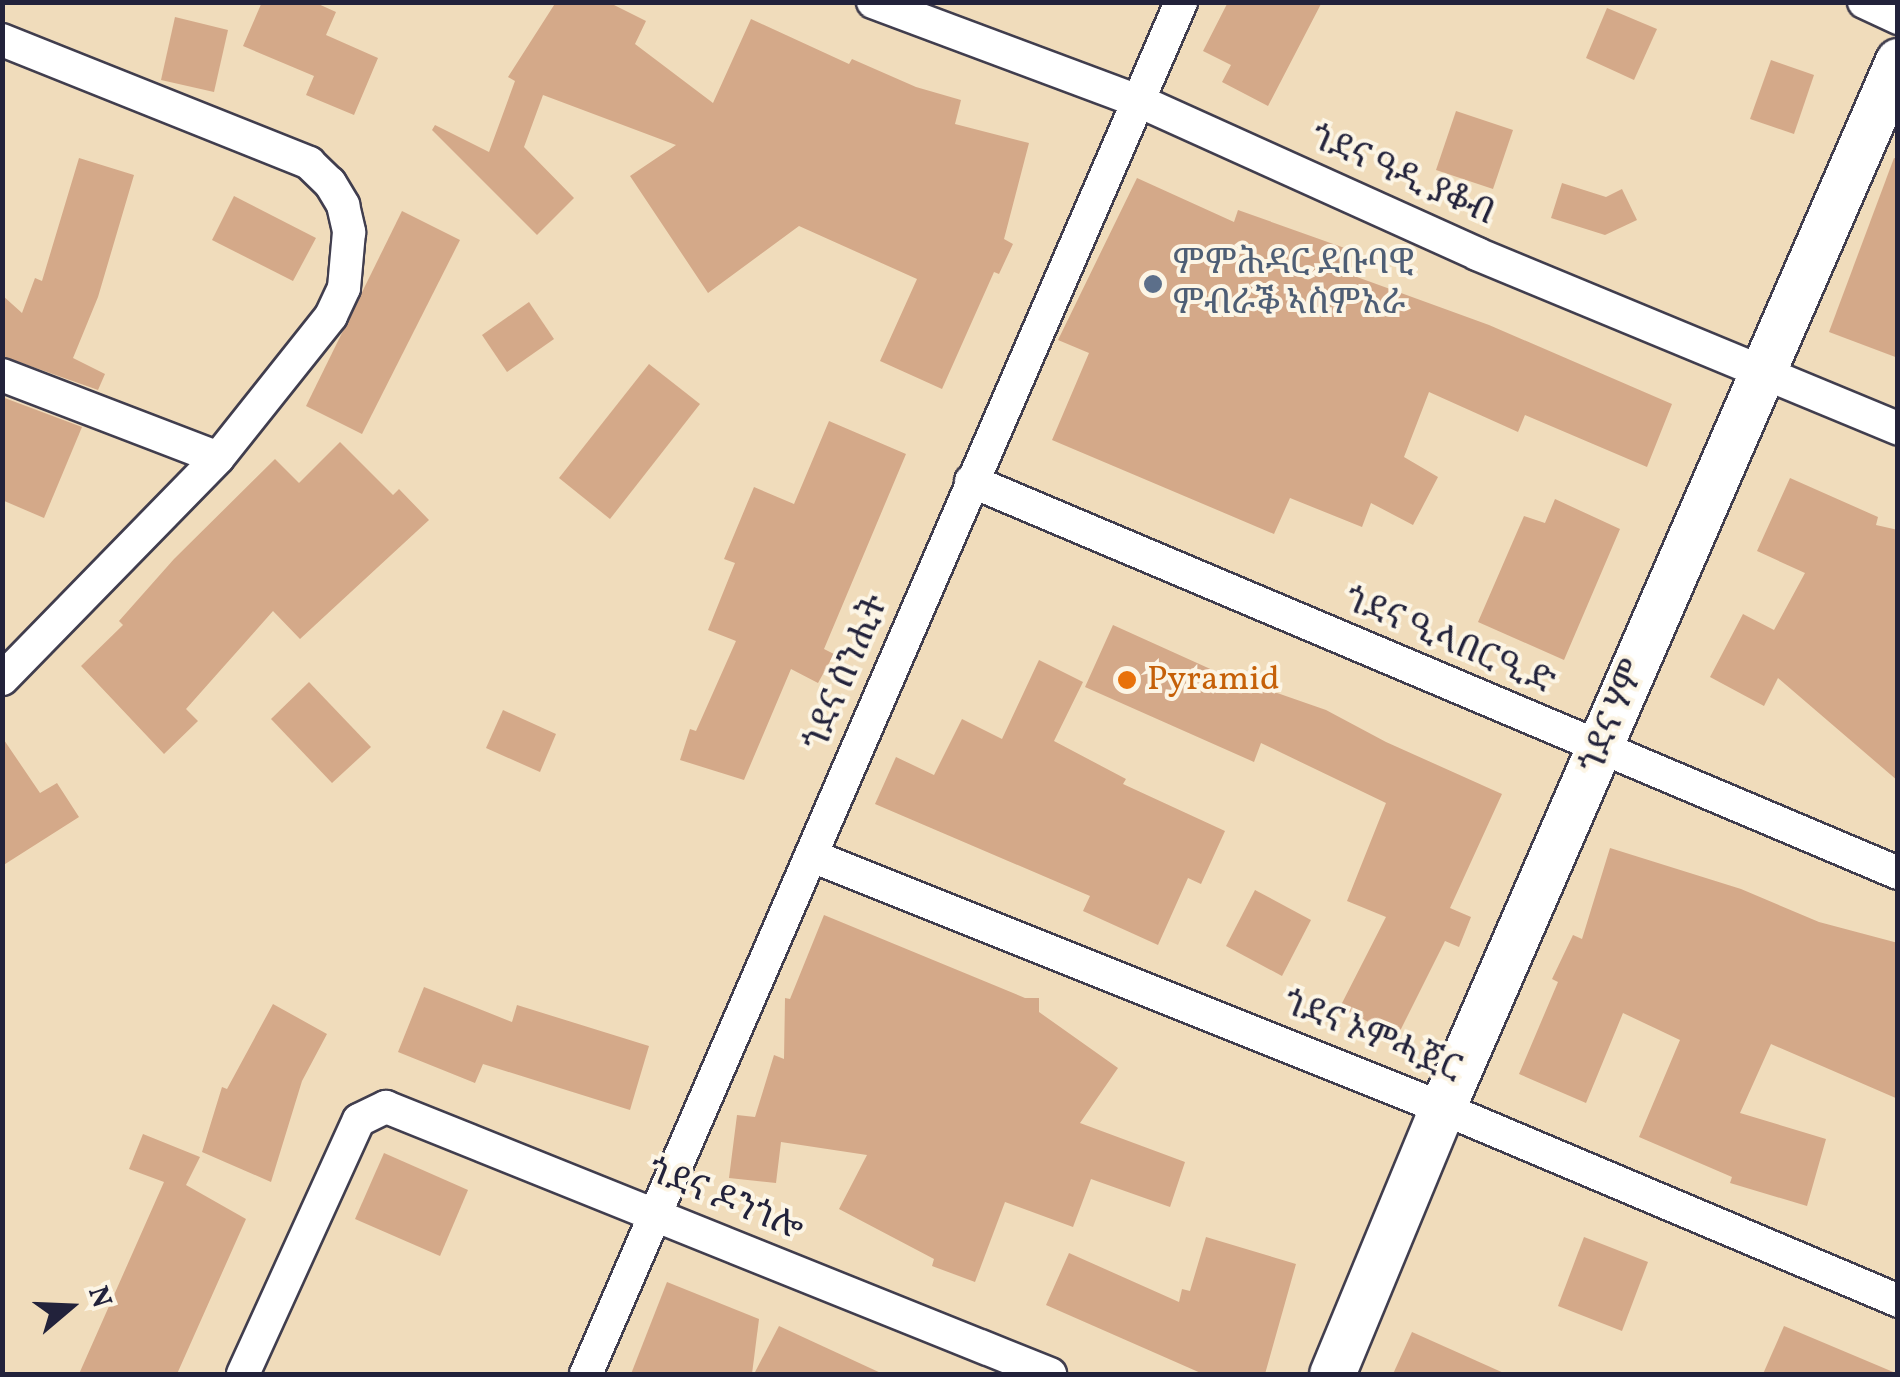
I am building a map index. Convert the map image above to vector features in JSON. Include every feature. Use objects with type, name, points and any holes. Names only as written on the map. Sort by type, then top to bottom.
[{"type":"street","name":"ጎደና ዓዲ ያቆብ","points":[[873,2],[1140,102],[1477,254],[1898,428]]},
{"type":"street","name":"ጎደና ሰንሒት","points":[[586,1374],[1182,2]]},
{"type":"street","points":[[2,40],[309,162],[330,183],[343,205],[348,262],[344,288],[331,316],[218,458],[2,679]]},
{"type":"street","name":"ጎደና ሃም","points":[[1332,1374],[1442,1108],[1898,60]]},
{"type":"street","points":[[2,375],[218,458]]},
{"type":"street","name":"ጎደና ዒላበርዒድ","points":[[971,481],[1898,873]]},
{"type":"street","name":"ጎደና ኦምሓጀር","points":[[812,856],[1442,1108],[1898,1301]]},
{"type":"street","name":"ጎደና ዶንጎሎ","points":[[242,1374],[359,1120],[386,1106],[1050,1374]]},
{"type":"building","points":[[262,2],[314,2],[336,12],[326,35],[378,58],[354,115],[306,95],[314,76],[243,46]]},
{"type":"building","points":[[556,2],[608,2],[646,21],[635,44],[713,103],[751,19],[849,64],[852,59],[916,87],[961,100],[955,124],[1029,143],[1004,239],[1013,244],[999,274],[994,272],[942,389],[880,361],[917,279],[799,226],[708,293],[630,176],[676,145],[543,95],[524,147],[574,198],[537,235],[432,130],[435,125],[489,152],[515,81],[508,77]]},
{"type":"building","points":[[1228,2],[1322,2],[1268,106],[1222,82],[1231,65],[1203,51]]},
{"type":"building","points":[[1607,8],[1657,29],[1634,80],[1586,58]]},
{"type":"building","points":[[175,17],[228,30],[214,92],[161,80]]},
{"type":"building","points":[[1771,60],[1814,75],[1794,134],[1750,119]]},
{"type":"building","points":[[1456,111],[1513,130],[1493,189],[1436,170]]},
{"type":"building","points":[[79,158],[134,175],[98,297],[73,358],[105,374],[98,390],[2,356],[2,295],[22,313],[35,278],[42,281]]},
{"type":"building","points":[[1894,158],[1898,159],[1898,358],[1829,332]]},
{"type":"building","points":[[1137,178],[1234,222],[1238,210],[1353,251],[1346,273],[1489,325],[1672,404],[1647,467],[1525,415],[1518,432],[1429,392],[1404,457],[1438,477],[1413,525],[1371,503],[1362,527],[1290,498],[1274,534],[1052,440],[1089,353],[1058,340]]},
{"type":"building","points":[[1562,183],[1606,197],[1622,189],[1637,220],[1605,235],[1551,218]]},
{"type":"building","points":[[234,196],[316,238],[293,281],[212,240]]},
{"type":"building","points":[[402,211],[460,240],[362,434],[306,406]]},
{"type":"building","points":[[529,302],[554,339],[507,372],[482,335]]},
{"type":"building","points":[[649,364],[700,404],[610,519],[559,478]]},
{"type":"building","points":[[2,397],[82,427],[44,518],[2,500]]},
{"type":"building","points":[[829,421],[906,454],[824,649],[834,654],[818,683],[791,669],[744,780],[680,760],[690,729],[696,731],[736,641],[708,630],[735,563],[724,559],[754,487],[794,504]]},
{"type":"building","points":[[340,442],[393,495],[399,489],[429,520],[300,639],[273,611],[186,709],[198,721],[164,754],[81,666],[123,625],[119,621],[174,559],[275,459],[299,483]]},
{"type":"building","points":[[1790,478],[1878,517],[1876,525],[1898,530],[1898,781],[1778,678],[1764,706],[1710,677],[1743,614],[1774,630],[1805,573],[1757,551]]},
{"type":"building","points":[[1555,499],[1620,529],[1564,660],[1478,622],[1524,516],[1545,523]]},
{"type":"building","points":[[1113,625],[1217,672],[1326,710],[1386,742],[1502,794],[1450,908],[1471,917],[1459,947],[1445,941],[1397,1037],[1340,1007],[1386,917],[1347,901],[1386,803],[1261,743],[1254,762],[1085,687]]},
{"type":"building","points":[[1039,660],[1083,682],[1054,741],[1126,779],[1123,784],[1225,831],[1201,884],[1188,878],[1158,945],[1083,911],[1090,896],[875,804],[896,757],[934,775],[962,719],[1002,739]]},
{"type":"building","points":[[309,682],[371,747],[332,783],[271,719]]},
{"type":"building","points":[[503,710],[556,734],[540,772],[486,748]]},
{"type":"building","points":[[2,737],[40,793],[57,783],[79,817],[2,866]]},
{"type":"building","points":[[1610,848],[1741,889],[1819,922],[1898,943],[1898,1099],[1771,1044],[1740,1113],[1826,1139],[1807,1206],[1730,1183],[1732,1177],[1639,1137],[1680,1040],[1623,1013],[1586,1103],[1519,1074],[1558,982],[1552,979],[1573,935],[1582,939]]},
{"type":"building","points":[[1255,890],[1311,920],[1282,976],[1226,946]]},
{"type":"building","points":[[824,915],[1025,998],[1039,998],[1039,1012],[1118,1068],[1080,1123],[1185,1162],[1170,1207],[1091,1179],[1073,1227],[1005,1202],[975,1282],[932,1266],[934,1259],[839,1209],[867,1155],[781,1142],[776,1183],[729,1178],[737,1115],[755,1117],[774,1055],[784,1059],[785,998],[790,999]]},
{"type":"building","points":[[424,987],[512,1022],[517,1005],[649,1046],[630,1110],[483,1064],[475,1083],[398,1052]]},
{"type":"building","points":[[273,1004],[327,1034],[302,1081],[271,1182],[202,1152],[222,1087],[227,1089]]},
{"type":"building","points":[[143,1134],[200,1157],[186,1185],[246,1219],[177,1374],[79,1374],[164,1182],[129,1169]]},
{"type":"building","points":[[384,1153],[468,1190],[440,1256],[355,1219]]},
{"type":"building","points":[[1206,1237],[1296,1264],[1265,1374],[1203,1374],[1046,1305],[1069,1253],[1179,1302],[1182,1289],[1190,1291]]},
{"type":"building","points":[[1584,1237],[1648,1262],[1622,1331],[1558,1306]]},
{"type":"building","points":[[667,1282],[759,1319],[752,1374],[631,1374]]},
{"type":"building","points":[[779,1326],[883,1374],[754,1374]]},
{"type":"building","points":[[1784,1326],[1898,1374],[1763,1374]]},
{"type":"building","points":[[1412,1332],[1506,1374],[1393,1374]]},
{"type":"place","name":"ምምሕዳር ደቡባዊ ምብራቕ ኣስምአራ","points":[[1153,284]]},
{"type":"place","name":"Pyramid","points":[[1127,680]]}]
